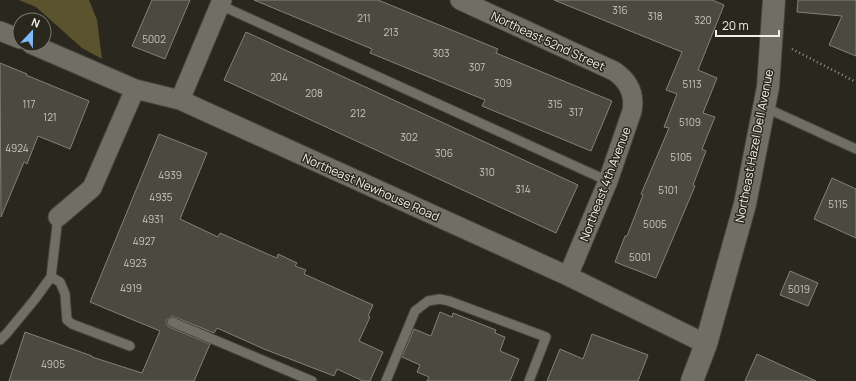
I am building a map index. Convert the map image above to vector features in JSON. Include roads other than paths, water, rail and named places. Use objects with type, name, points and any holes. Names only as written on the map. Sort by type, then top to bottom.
[{"type":"street","name":"Northeast 52nd Street","points":[[460,0],[614,71],[624,79],[631,89]]},
{"type":"street","name":"Northeast Hazel Dell Avenue","points":[[692,381],[706,344],[745,204],[768,88],[774,0]]},
{"type":"street","points":[[180,100],[221,3]]},
{"type":"street","points":[[0,31],[12,36]]},
{"type":"street","name":"Northeast Newhouse Road","points":[[49,52],[135,89],[180,100],[568,276],[706,344]]},
{"type":"street","points":[[58,217],[92,188],[135,89]]},
{"type":"street","name":"Northeast 4th Avenue","points":[[568,276],[608,181],[632,111],[633,100],[631,89]]},
{"type":"lane","points":[[221,3],[608,181]]},
{"type":"lane","points":[[764,108],[856,149]]},
{"type":"lane","points":[[0,340],[35,299],[51,277],[58,217]]},
{"type":"lane","points":[[51,277],[60,282],[65,294],[67,320],[72,324],[130,346]]},
{"type":"lane","points":[[386,381],[415,311],[428,301],[440,299],[546,337],[529,381]]},
{"type":"lane","points":[[172,322],[312,381]]}]
